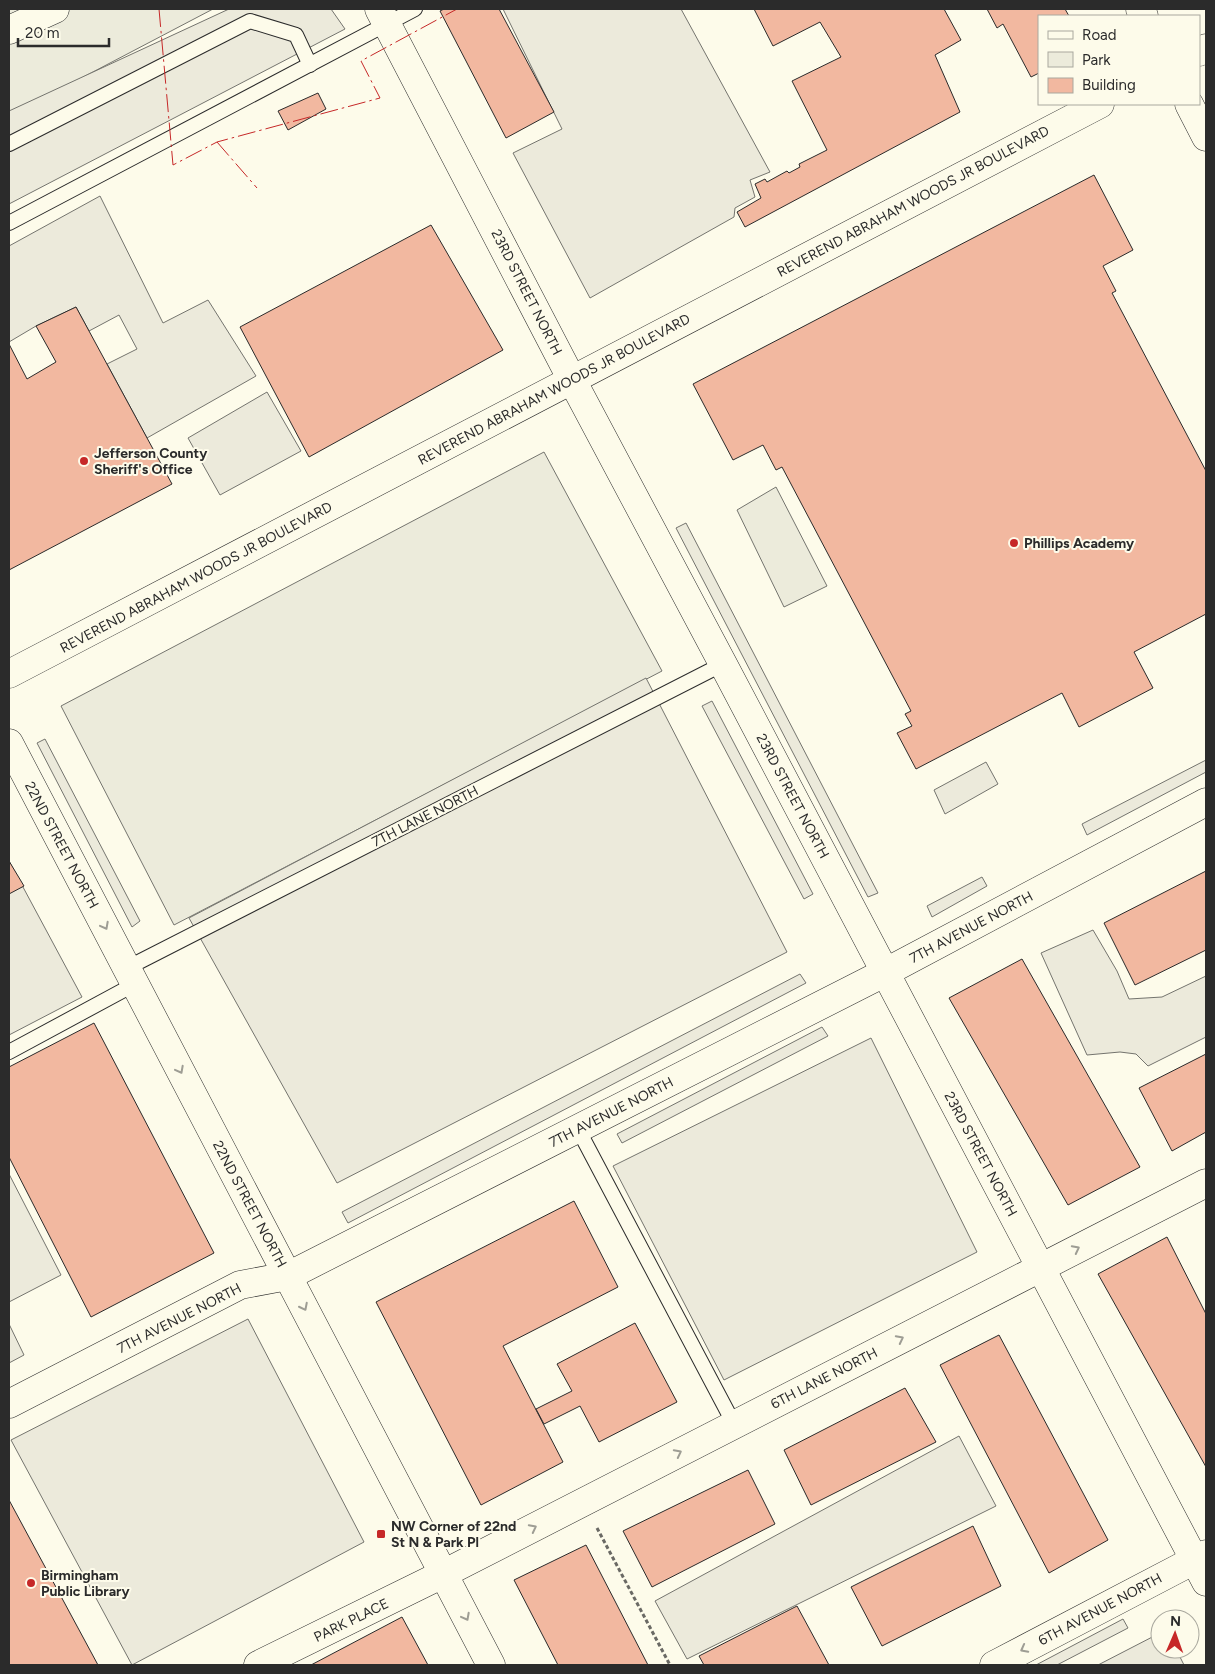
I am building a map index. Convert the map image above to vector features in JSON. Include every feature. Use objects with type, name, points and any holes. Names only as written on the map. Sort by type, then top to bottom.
[{"type":"main road","points":[[9,30],[55,9]]},
{"type":"main road","name":"23RD STREET NORTH","points":[[383,16],[572,380],[724,664],[1041,1267],[1202,1565]]},
{"type":"main road","name":"REVEREND ABRAHAM WOODS JR BOULEVARD","points":[[9,674],[1098,105]]},
{"type":"main road","points":[[1190,105],[1206,137]]},
{"type":"main road","name":"22ND STREET NORTH","points":[[9,743],[491,1665]]},
{"type":"main road","name":"7TH AVENUE NORTH","points":[[9,1404],[240,1285],[288,1276],[886,972],[1206,802]]},
{"type":"main road","name":"6TH LANE NORTH","points":[[443,1574],[1206,1183]]},
{"type":"main road","name":"6TH AVENUE NORTH","points":[[994,1665],[1202,1565]]},
{"type":"main road","name":"PARK PLACE","points":[[258,1665],[443,1574]]},
{"type":"lane","points":[[9,223],[310,65],[383,16],[415,9]]},
{"type":"lane","points":[[9,144],[250,21],[296,35],[310,65]]},
{"type":"lane","name":"7TH LANE NORTH","points":[[9,1052],[131,976],[724,664]]},
{"type":"lane","points":[[578,1128],[734,1424]]},
{"type":"path","points":[[596,1528],[670,1665]]},
{"type":"green space","points":[[9,9],[213,9],[9,116]]},
{"type":"green space","points":[[544,452],[662,671],[174,925],[61,706]]},
{"type":"green space","points":[[776,487],[827,586],[784,607],[737,510]]},
{"type":"shaded area","points":[[229,9],[331,9],[345,29],[9,204],[9,111]]},
{"type":"shaded area","points":[[503,9],[681,9],[770,172],[750,180],[755,197],[735,208],[734,217],[590,298],[513,153],[562,129]]},
{"type":"shaded area","points":[[100,196],[163,323],[208,300],[256,376],[147,438],[107,364],[137,349],[119,315],[89,331],[76,307],[36,326],[9,342],[9,246]]},
{"type":"shaded area","points":[[267,392],[301,451],[220,495],[188,438]]},
{"type":"shaded area","points":[[686,523],[878,893],[868,897],[676,528]]},
{"type":"shaded area","points":[[646,678],[787,952],[337,1183],[189,918]]},
{"type":"shaded area","points":[[712,701],[813,894],[804,899],[702,706]]},
{"type":"shaded area","points":[[45,739],[140,921],[132,927],[37,743]]},
{"type":"shaded area","points":[[1206,760],[1206,772],[1087,835],[1082,824]]},
{"type":"shaded area","points":[[986,762],[998,784],[945,814],[934,790]]},
{"type":"shaded area","points":[[9,861],[82,997],[9,1035]]},
{"type":"shaded area","points":[[982,877],[987,886],[932,917],[927,906]]},
{"type":"shaded area","points":[[1093,930],[1117,971],[1129,999],[1162,997],[1206,976],[1206,1037],[1148,1066],[1136,1054],[1120,1052],[1087,1055],[1041,953]]},
{"type":"shaded area","points":[[800,974],[806,983],[348,1223],[342,1212]]},
{"type":"shaded area","points":[[822,1027],[828,1036],[622,1143],[617,1134]]},
{"type":"shaded area","points":[[871,1038],[977,1252],[724,1380],[613,1166]]},
{"type":"shaded area","points":[[9,1174],[61,1275],[9,1302]]},
{"type":"shaded area","points":[[248,1319],[364,1542],[132,1665],[11,1440]]},
{"type":"shaded area","points":[[9,1324],[24,1355],[9,1363]]},
{"type":"shaded area","points":[[959,1436],[996,1506],[687,1659],[655,1601]]},
{"type":"shaded area","points":[[1123,1619],[1128,1628],[1057,1665],[1036,1665]]},
{"type":"shaded area","points":[[1150,1638],[1150,1659],[1181,1659],[1184,1665],[1098,1665]]},
{"type":"building","points":[[444,9],[499,9],[554,112],[506,138],[440,11]]},
{"type":"building","points":[[754,9],[944,9],[961,40],[935,55],[960,112],[745,227],[737,212],[761,198],[755,184],[765,179],[767,182],[787,171],[789,173],[800,167],[799,164],[827,150],[792,81],[841,57],[820,22],[773,46]]},
{"type":"building","points":[[987,9],[1065,9],[1068,15],[1038,15],[1038,74],[1031,77],[1003,24],[997,28]]},
{"type":"building","points":[[318,93],[326,109],[288,130],[278,111]]},
{"type":"building","name":"Phillips Academy","points":[[1094,175],[1133,250],[1103,266],[1116,291],[1112,293],[1206,471],[1206,614],[1134,652],[1153,688],[1079,727],[1062,693],[916,769],[897,733],[912,726],[905,714],[911,711],[782,467],[776,470],[763,445],[733,460],[693,384]]},
{"type":"building","points":[[431,225],[503,350],[309,457],[240,327]]},
{"type":"building","name":"Jefferson County Sheriff's Office","points":[[76,307],[172,484],[9,570],[9,344],[27,379],[56,362],[36,326]]},
{"type":"building","points":[[9,861],[24,886],[9,894]]},
{"type":"building","points":[[1206,871],[1206,950],[1135,985],[1104,923]]},
{"type":"building","points":[[1022,959],[1140,1167],[1068,1205],[949,998]]},
{"type":"building","points":[[94,1023],[214,1253],[91,1317],[9,1157],[9,1067]]},
{"type":"building","points":[[1206,1054],[1206,1132],[1172,1151],[1139,1088]]},
{"type":"building","points":[[574,1201],[618,1287],[503,1346],[563,1462],[481,1505],[376,1302]]},
{"type":"building","points":[[1167,1237],[1206,1314],[1206,1467],[1098,1274]]},
{"type":"building","points":[[635,1323],[677,1402],[599,1442],[580,1406],[544,1424],[536,1409],[572,1391],[557,1364]]},
{"type":"building","points":[[999,1335],[1108,1540],[1049,1573],[940,1365]]},
{"type":"building","points":[[905,1388],[936,1442],[811,1505],[784,1450]]},
{"type":"building","points":[[748,1470],[775,1524],[652,1587],[623,1531]]},
{"type":"building","name":"Birmingham Public Library","points":[[9,1500],[98,1665],[9,1665]]},
{"type":"building","points":[[973,1526],[1001,1586],[882,1646],[851,1587]]},
{"type":"building","points":[[586,1545],[648,1665],[558,1665],[514,1580]]},
{"type":"building","points":[[797,1606],[829,1665],[704,1665],[699,1656]]},
{"type":"building","points":[[402,1617],[428,1665],[311,1665]]},
{"type":"power","points":[[159,9],[173,165],[217,142],[380,98],[361,61],[457,9]]},
{"type":"power","points":[[217,142],[257,188]]},
{"type":"place","name":"Jefferson County Sheriff's Office","points":[[84,461]]},
{"type":"place","name":"Phillips Academy","points":[[1014,543]]},
{"type":"place","name":"NW Corner of 22nd St N & Park Pl","points":[[381,1534]]},
{"type":"place","name":"Birmingham Public Library","points":[[31,1583]]}]
